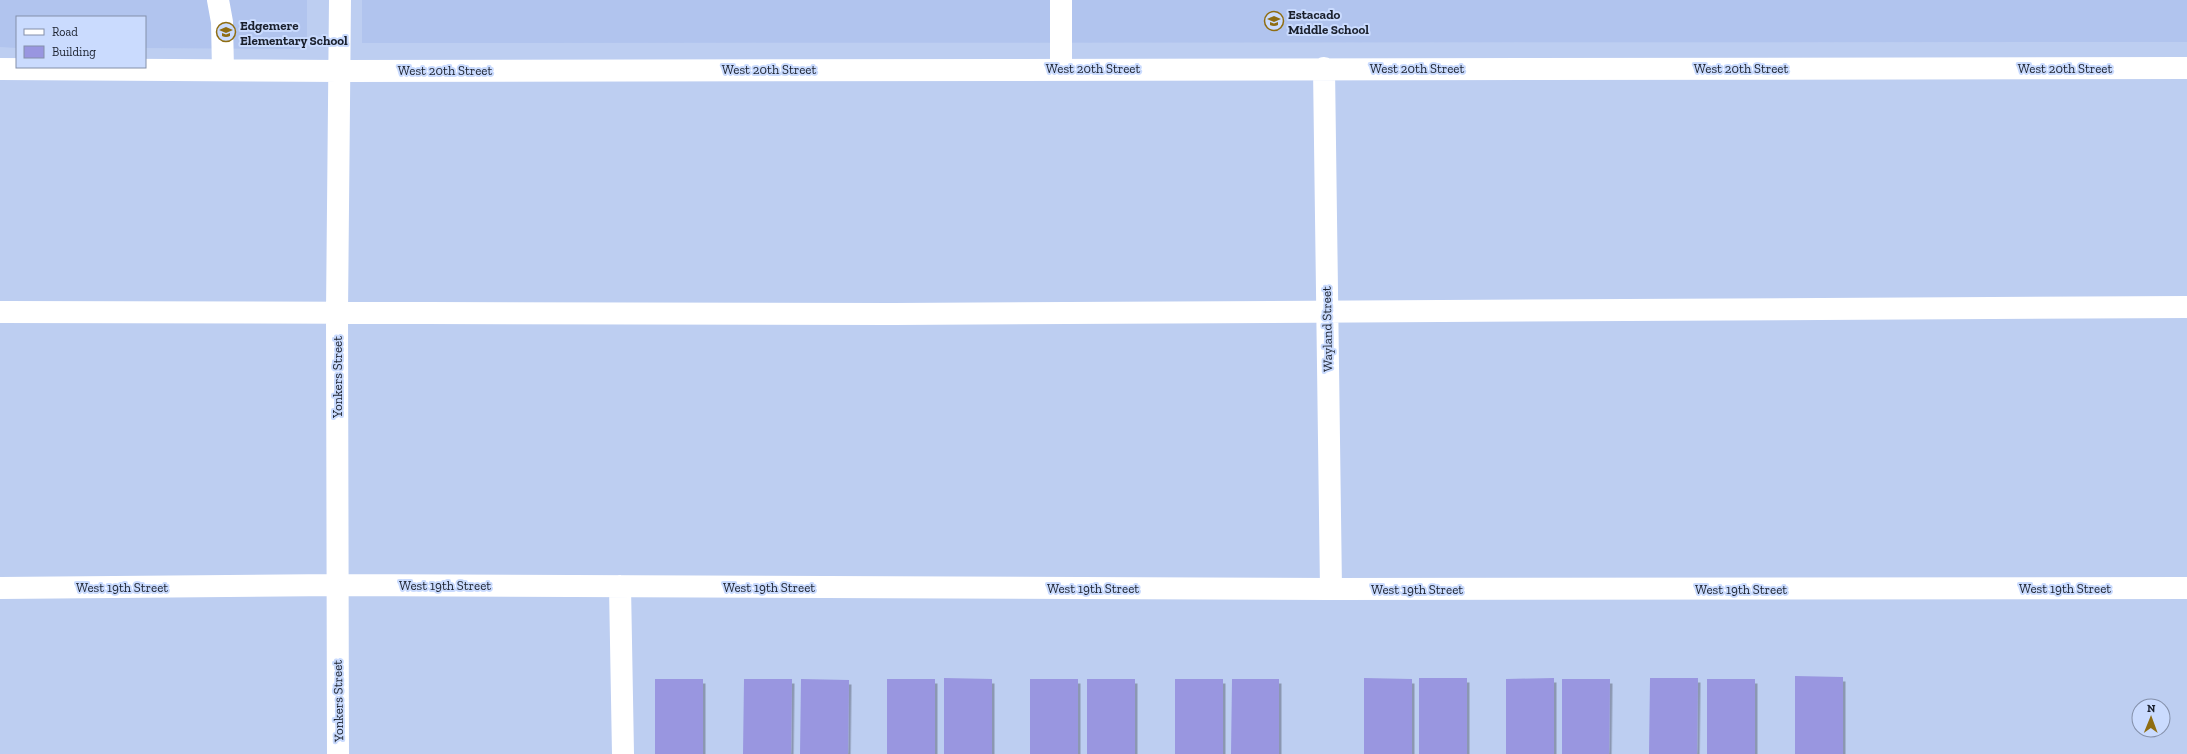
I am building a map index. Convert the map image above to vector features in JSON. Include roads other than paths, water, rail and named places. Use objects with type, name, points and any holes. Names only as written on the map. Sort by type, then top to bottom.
[{"type":"street","points":[[218,0],[222,22],[223,70]]},
{"type":"street","name":"Yonkers Street","points":[[338,754],[336,585],[340,0]]},
{"type":"street","points":[[1061,0],[1061,69]]},
{"type":"street","name":"West 20th Street","points":[[0,69],[340,71],[1324,68],[2187,68]]},
{"type":"street","name":"Wayland Street","points":[[1324,68],[1326,312],[1331,589]]},
{"type":"street","points":[[0,312],[901,314],[2187,307]]},
{"type":"street","name":"West 19th Street","points":[[0,588],[336,585],[1331,589],[2187,588]]},
{"type":"street","points":[[620,586],[623,754]]},
{"type":"place","name":"Estacado Middle School","points":[[1274,21]]},
{"type":"place","name":"Edgemere Elementary School","points":[[226,32]]}]
